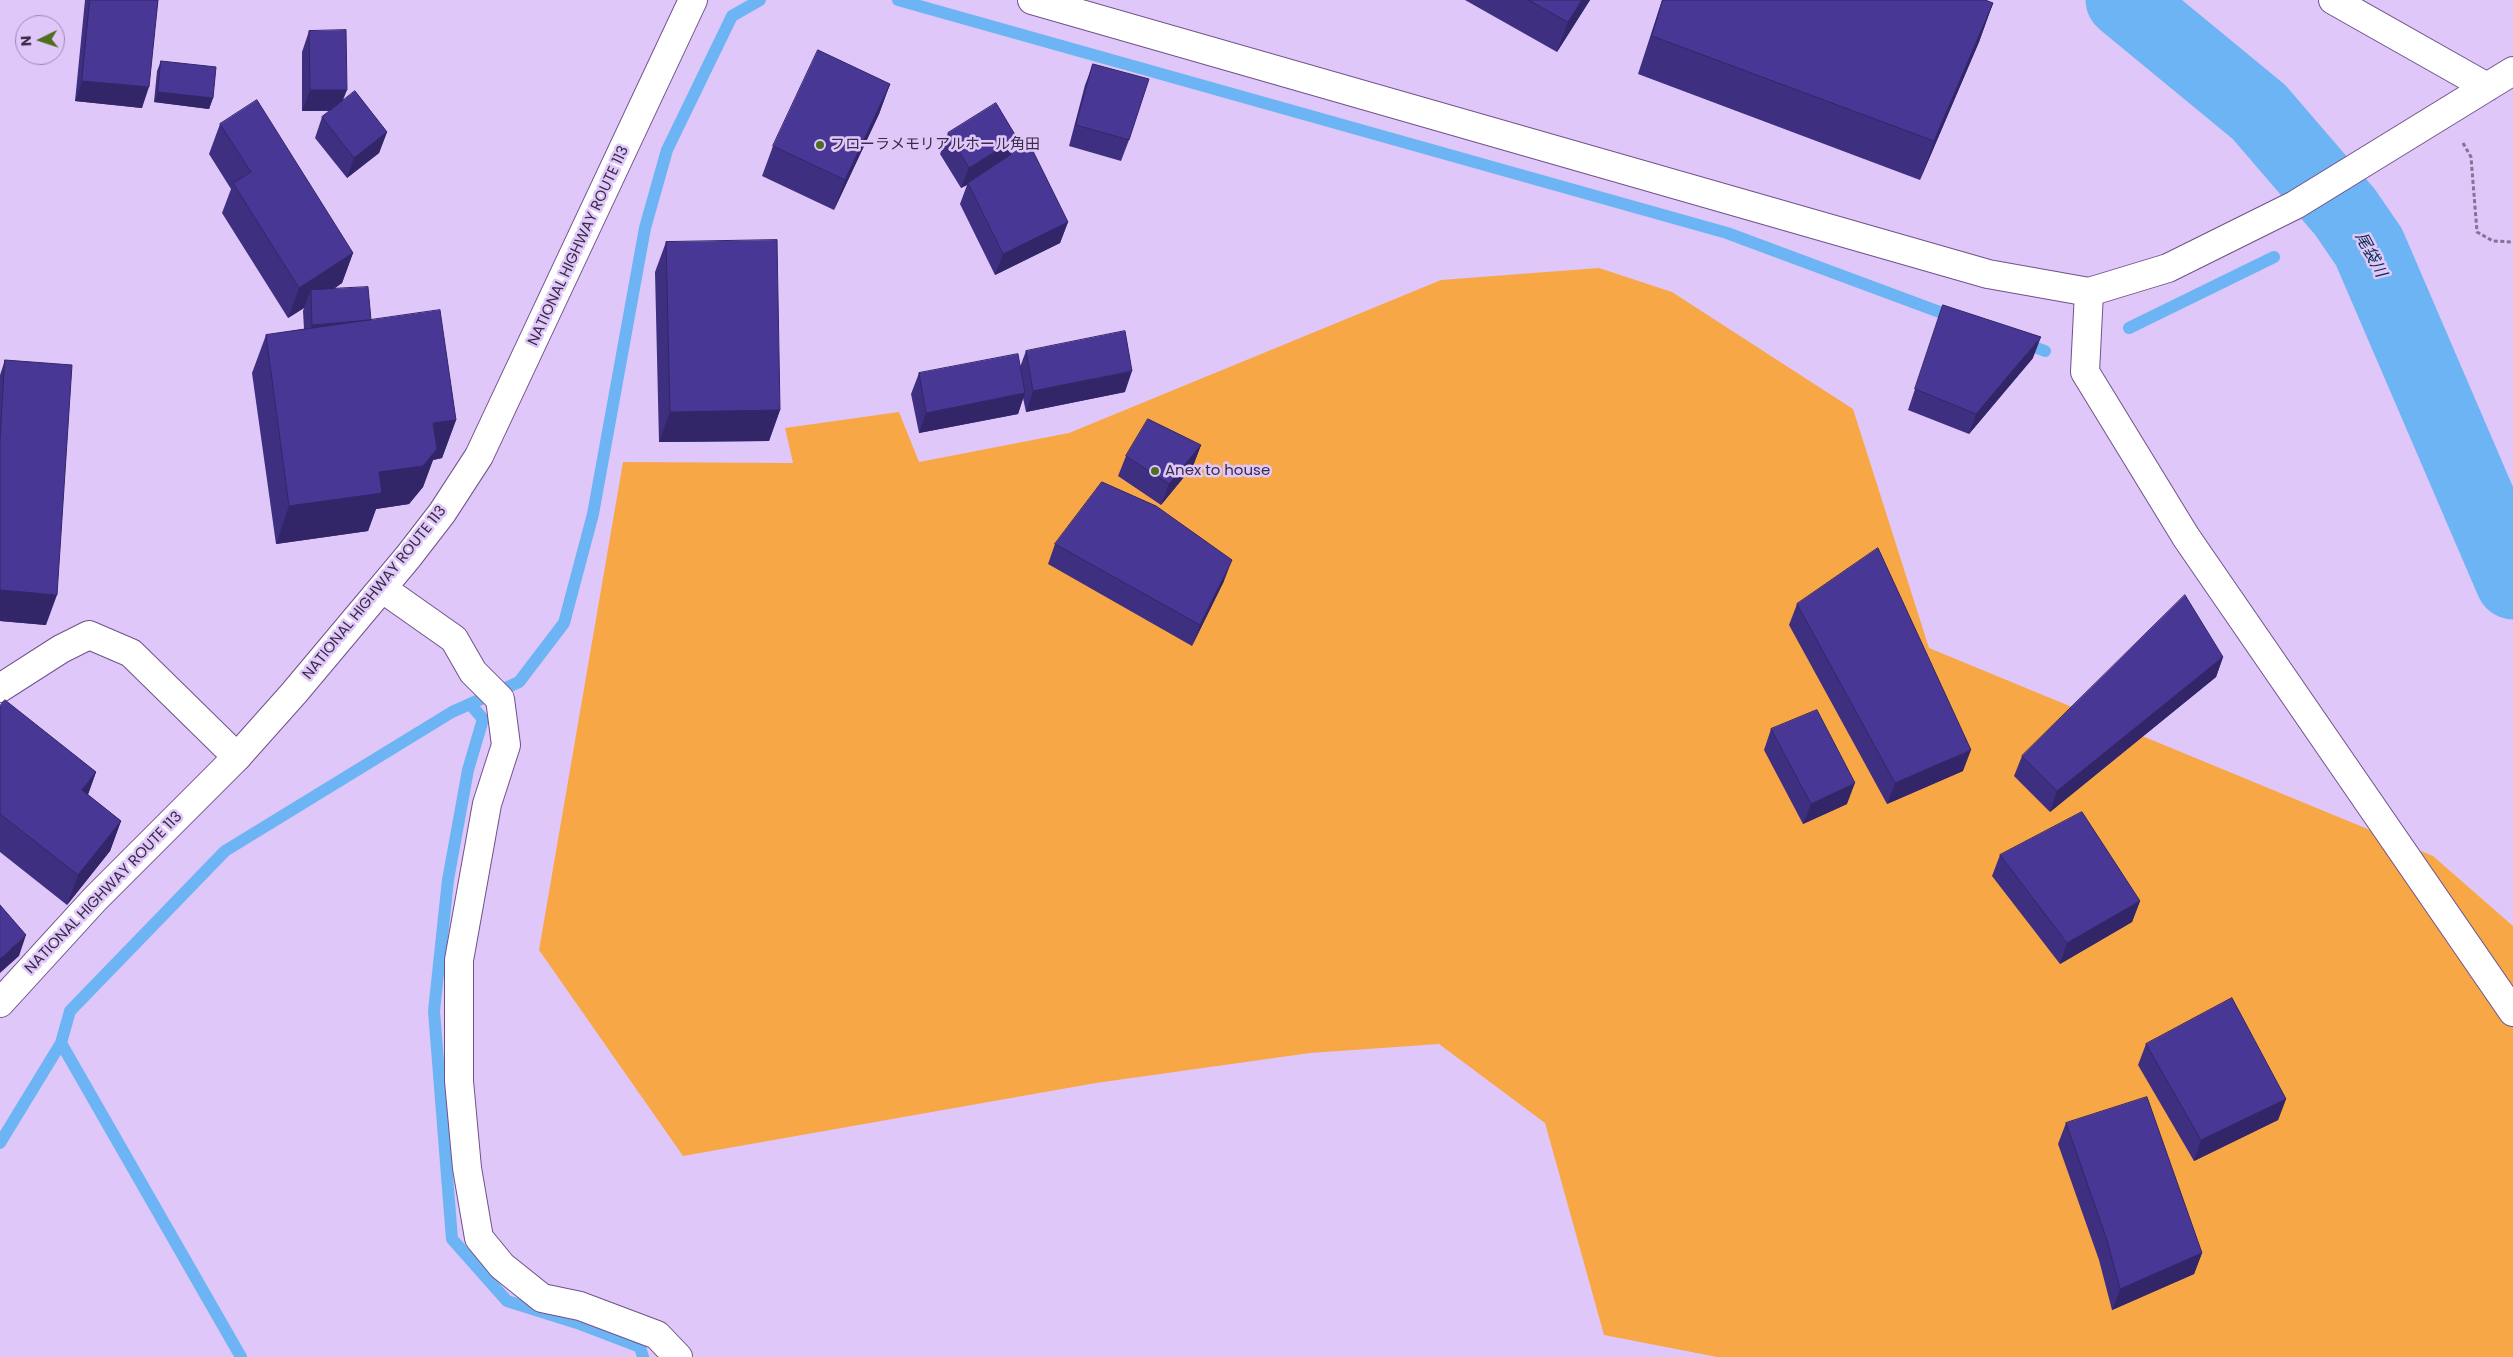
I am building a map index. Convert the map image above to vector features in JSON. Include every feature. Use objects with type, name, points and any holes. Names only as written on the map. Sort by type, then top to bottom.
[{"type":"main road","name":"NATIONAL HIGHWAY ROUTE 113","points":[[0,1003],[95,899],[238,757],[382,590],[442,513],[479,456],[693,0]]},
{"type":"main road","points":[[1032,0],[1988,274],[2089,292],[2168,268],[2295,205],[2487,86],[2513,72]]},
{"type":"main road","points":[[2333,0],[2487,86]]},
{"type":"main road","points":[[2089,292],[2085,372],[2186,537],[2513,1012]]},
{"type":"main road","points":[[382,590],[454,639],[473,672],[500,699],[506,745],[487,804],[459,960],[459,1081],[467,1168],[479,1238],[502,1266],[542,1298],[580,1306],[657,1335],[678,1357]]},
{"type":"main road","points":[[4,679],[89,635],[131,653],[238,757]]},
{"type":"path","points":[[2445,112],[2471,157],[2477,232],[2493,241],[2513,242]]},
{"type":"shaded area","points":[[1599,268],[1672,292],[1853,409],[1929,648],[2433,856],[2513,926],[2513,1357],[1717,1357],[1604,1335],[1545,1123],[1439,1044],[1310,1053],[1096,1083],[683,1156],[539,950],[623,462],[793,463],[785,428],[899,412],[919,462],[1069,433],[1441,280]]},
{"type":"building","points":[[90,0],[158,0],[149,87],[82,81]]},
{"type":"building","points":[[1529,0],[1582,0],[1568,22]]},
{"type":"building","points":[[1663,0],[1985,0],[1993,3],[1934,141],[1652,36]]},
{"type":"building","points":[[346,30],[347,90],[310,90],[309,31]]},
{"type":"building","name":"フローラメモリアルホール角田","points":[[818,50],[890,84],[845,180],[773,146]]},
{"type":"building","points":[[161,61],[216,67],[213,98],[158,92]]},
{"type":"building","points":[[1093,64],[1149,79],[1129,140],[1076,125]]},
{"type":"building","points":[[355,91],[387,132],[354,158],[322,117]]},
{"type":"building","points":[[257,100],[353,253],[299,288],[233,183],[251,172],[220,124]]},
{"type":"building","points":[[996,103],[1017,138],[969,168],[948,133]]},
{"type":"building","points":[[1029,143],[1068,222],[1003,254],[968,183]]},
{"type":"building","points":[[777,240],[780,410],[670,412],[666,242]]},
{"type":"building","points":[[368,287],[371,320],[312,325],[311,290]]},
{"type":"building","points":[[1943,305],[2041,337],[1976,414],[1915,389]]},
{"type":"building","points":[[440,310],[456,420],[433,423],[437,449],[423,466],[379,472],[382,493],[289,506],[266,335]]},
{"type":"building","points":[[1125,331],[1132,371],[1033,391],[1026,351]]},
{"type":"building","points":[[1018,354],[1025,393],[926,413],[919,373]]},
{"type":"building","points":[[5,360],[72,365],[57,595],[0,590],[0,441]]},
{"type":"building","points":[[1148,419],[1201,445],[1169,484],[1126,456]]},
{"type":"building","points":[[1102,482],[1156,506],[1232,560],[1200,625],[1055,544]]},
{"type":"building","points":[[1878,548],[1971,750],[1895,783],[1797,604]]},
{"type":"building","points":[[2185,595],[2223,657],[2057,791],[2022,756]]},
{"type":"building","points":[[5,700],[96,772],[82,790],[121,821],[78,875],[0,814],[0,706]]},
{"type":"building","points":[[1817,710],[1855,783],[1811,804],[1771,729]]},
{"type":"building","points":[[2082,812],[2140,901],[2067,943],[2000,855]]},
{"type":"building","points":[[0,905],[26,935],[0,959]]},
{"type":"building","points":[[2232,998],[2286,1099],[2201,1140],[2146,1044]]},
{"type":"building","points":[[2147,1097],[2202,1253],[2120,1289],[2107,1240],[2066,1123]]},
{"type":"waterway","points":[[0,1143],[61,1043],[70,1011],[225,851],[452,712],[519,682],[564,623],[593,514],[645,228],[667,150],[732,16],[760,0]]},
{"type":"waterway","points":[[898,0],[1727,233],[1956,318]]},
{"type":"waterway","name":"尾袋川","points":[[2123,0],[2259,112],[2345,212],[2369,247],[2513,582]]},
{"type":"waterway","points":[[2325,226],[2345,212]]},
{"type":"waterway","points":[[2129,328],[2274,257]]},
{"type":"waterway","points":[[2021,342],[2045,351]]},
{"type":"waterway","points":[[470,704],[483,719],[468,770],[448,880],[434,1011],[452,1239],[507,1301],[577,1323],[640,1347],[643,1357]]},
{"type":"waterway","points":[[61,1043],[241,1357]]},
{"type":"place","name":"フローラメモリアルホール角田","points":[[820,145]]},
{"type":"place","name":"Anex to house","points":[[1155,471]]}]
